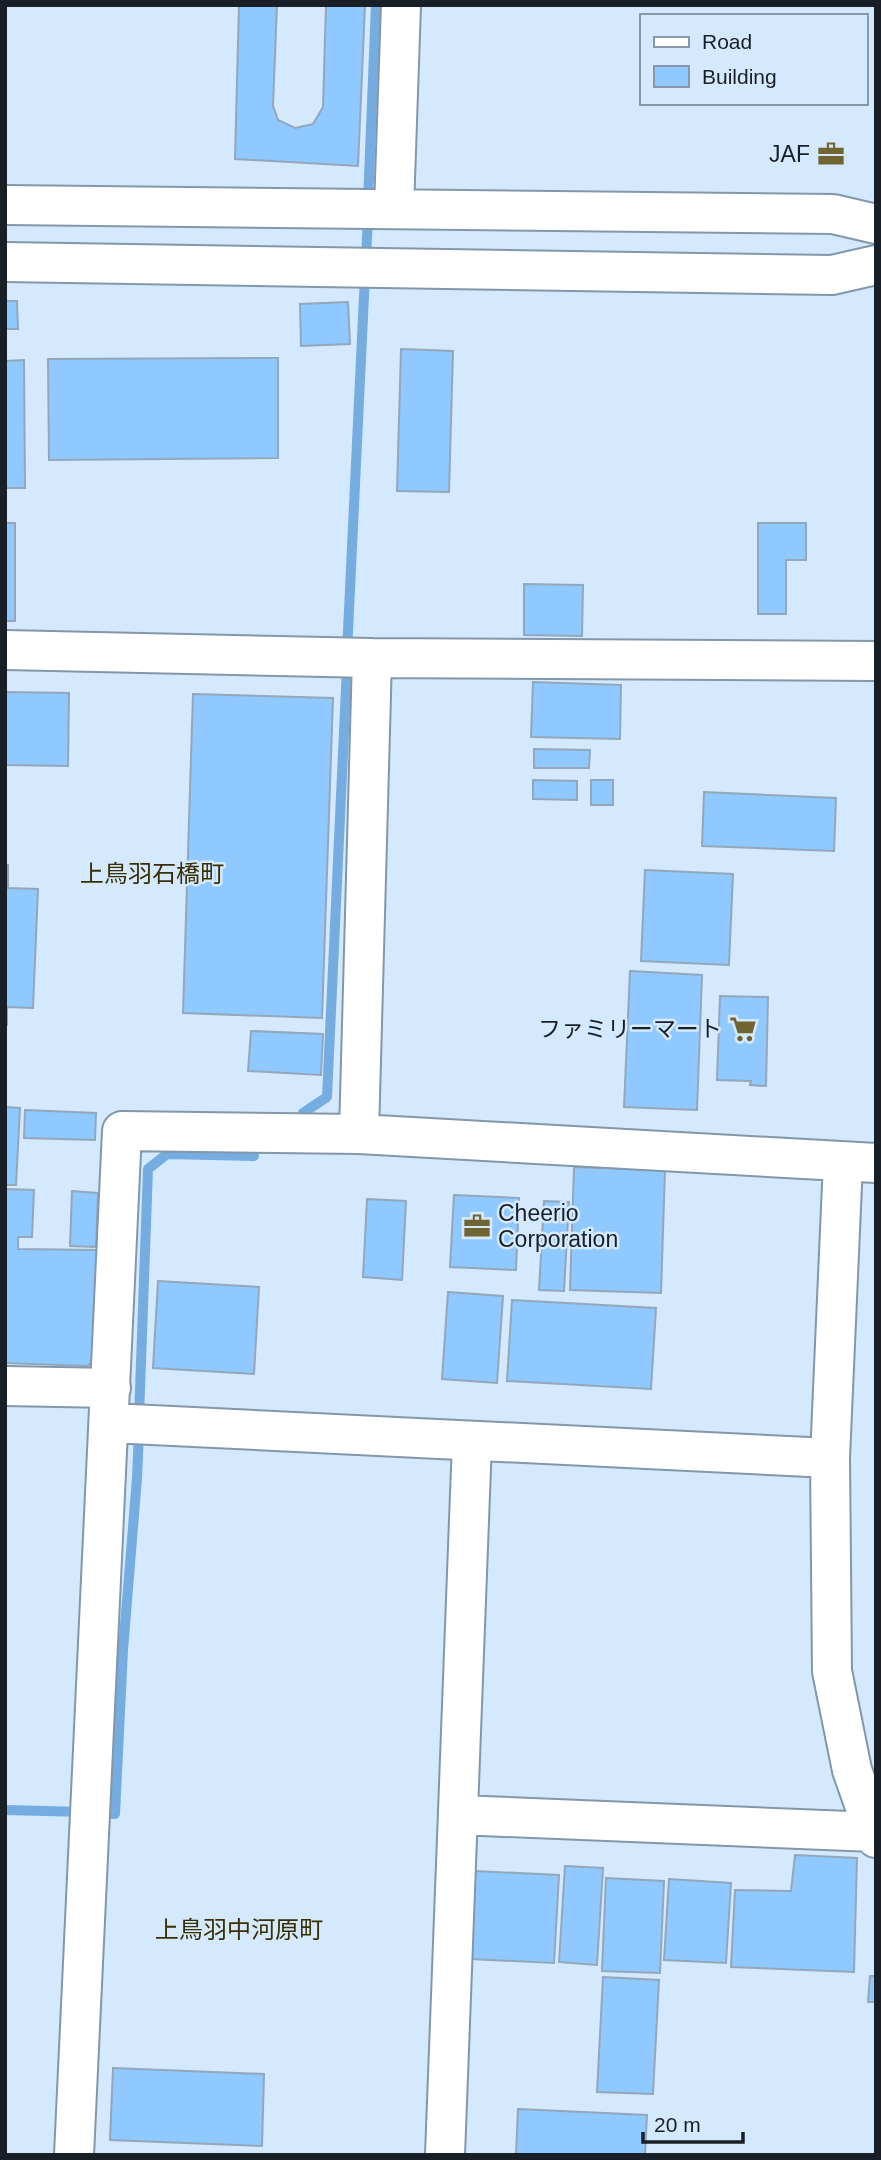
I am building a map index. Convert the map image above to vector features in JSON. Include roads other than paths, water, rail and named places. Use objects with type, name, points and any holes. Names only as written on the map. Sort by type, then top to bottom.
[{"type":"street","points":[[394,209],[401,5]]},
{"type":"street","points":[[5,205],[833,214],[876,224]]},
{"type":"street","points":[[5,262],[832,275],[876,265]]},
{"type":"street","points":[[5,650],[372,658],[876,661]]},
{"type":"street","points":[[359,1133],[372,658]]},
{"type":"street","points":[[74,2155],[122,1131],[359,1133],[859,1162],[830,1458],[832,1671],[852,1770],[875,1835],[458,1815]]},
{"type":"street","points":[[5,1386],[111,1405],[472,1441],[830,1458]]},
{"type":"street","points":[[445,2155],[472,1441]]},
{"type":"waterway","points":[[368,201],[376,5]]},
{"type":"waterway","points":[[366,260],[368,216]]},
{"type":"waterway","points":[[347,652],[365,275]]},
{"type":"waterway","points":[[303,1113],[327,1097],[347,667]]},
{"type":"waterway","points":[[139,1418],[148,1169],[167,1154],[254,1156]]},
{"type":"waterway","points":[[99,1813],[115,1814],[123,1650],[139,1433]]},
{"type":"waterway","points":[[5,1810],[84,1812]]},
{"type":"place","name":"JAF","points":[[831,154]]},
{"type":"place","name":"ファミリーマート","points":[[743,1029]]},
{"type":"place","name":"Cheerio Corporation","points":[[477,1226]]},
{"type":"district","name":"上鳥羽石橋町","points":[[152,873]]},
{"type":"district","name":"上鳥羽中河原町","points":[[239,1929]]}]
